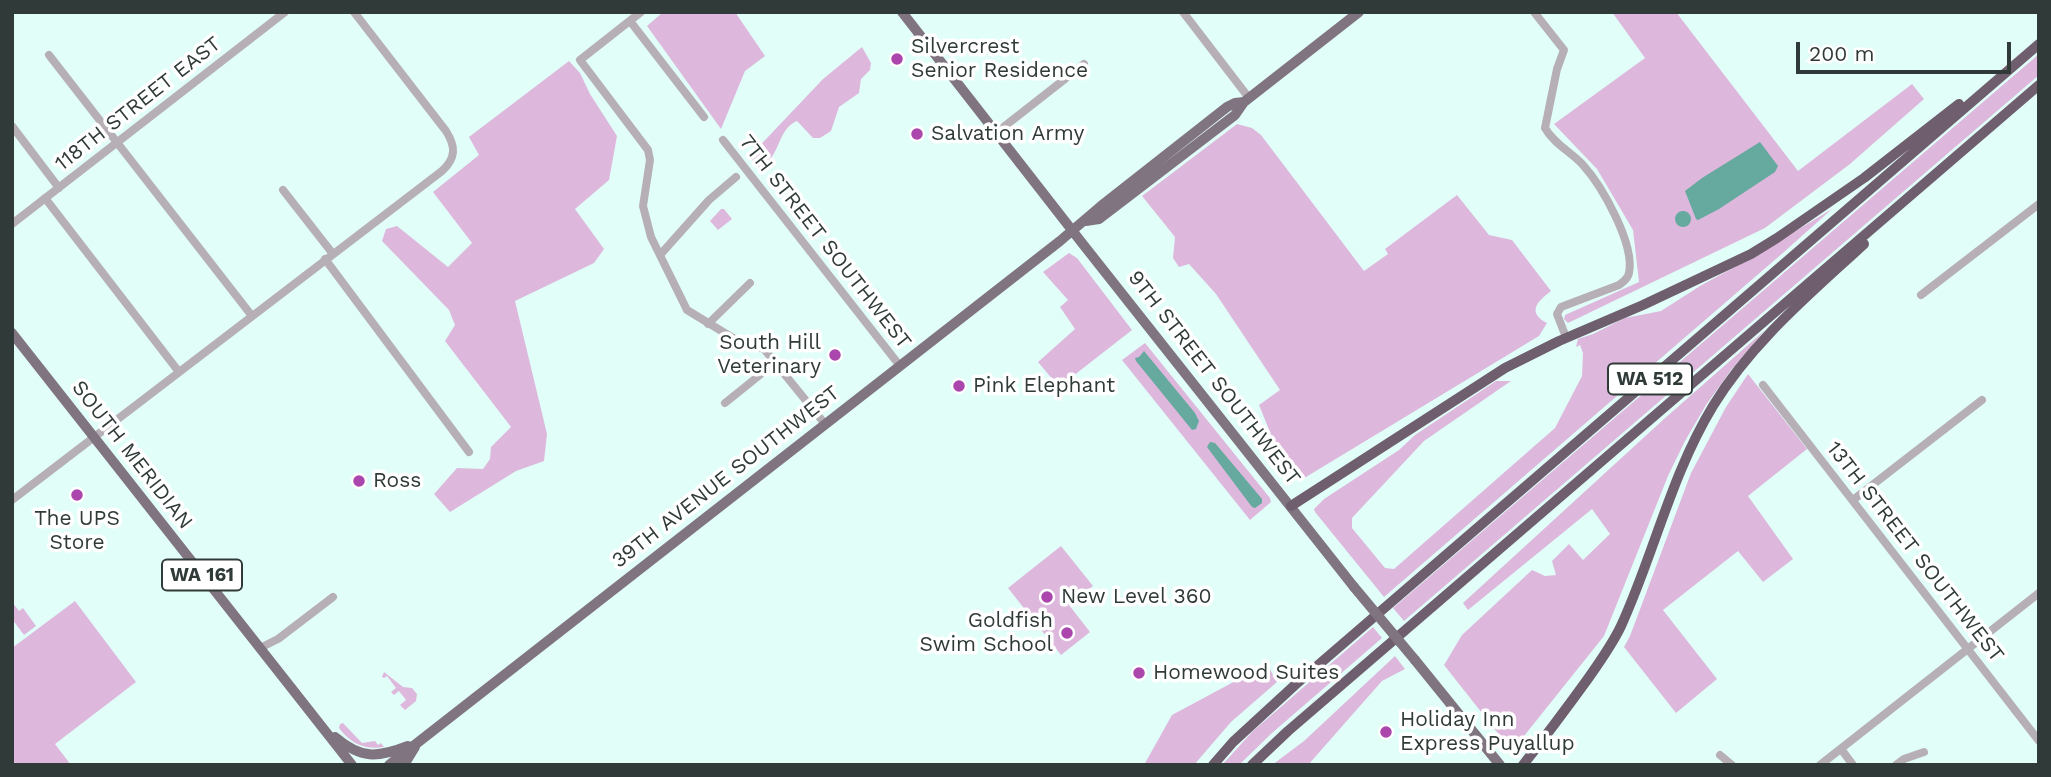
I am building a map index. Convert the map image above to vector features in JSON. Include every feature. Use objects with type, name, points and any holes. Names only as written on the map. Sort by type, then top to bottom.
[{"type":"highway","points":[[1291,506],[1505,368],[1566,336],[1751,254],[1777,238],[1864,178],[2039,44]]},
{"type":"highway","name":"WA 512","points":[[1213,765],[1262,715],[2039,44]]},
{"type":"highway","name":"WA 512","points":[[1252,765],[1288,731],[2039,85]]},
{"type":"highway","points":[[1523,765],[1565,711],[1612,643],[1686,459],[1712,408],[1738,368],[1773,330],[1984,132]]},
{"type":"highway","points":[[1206,765],[1250,722],[1262,715]]},
{"type":"main road","name":"9TH STREET SOUTHWEST","points":[[902,12],[1354,587],[1500,765]]},
{"type":"main road","name":"39TH AVENUE SOUTHWEST","points":[[389,765],[1086,221],[1101,206],[1227,107],[1247,100],[1359,12]]},
{"type":"main road","name":"SOUTH MERIDIAN","points":[[12,333],[352,765]]},
{"type":"main road","points":[[321,726],[351,748],[367,754],[383,755],[418,742]]},
{"type":"main road","points":[[404,765],[418,742]]},
{"type":"street","name":"118TH STREET EAST","points":[[12,224],[285,12]]},
{"type":"street","points":[[12,500],[444,169],[452,159],[454,149],[446,131],[354,12]]},
{"type":"street","points":[[641,12],[580,60],[648,149],[650,160],[643,206],[651,237],[687,310],[733,338],[764,349],[825,425]]},
{"type":"street","points":[[1183,12],[1247,100]]},
{"type":"street","points":[[1534,12],[1564,50],[1557,69],[1545,128],[1551,137],[1584,165],[1601,190],[1624,233],[1629,270],[1627,279],[1619,285],[1561,307],[1557,314],[1566,336]]},
{"type":"street","points":[[630,21],[704,117]]},
{"type":"street","points":[[49,55],[251,316]]},
{"type":"street","points":[[996,133],[1084,64]]},
{"type":"street","points":[[12,126],[59,188]]},
{"type":"street","name":"7TH STREET SOUTHWEST","points":[[723,140],[900,366]]},
{"type":"street","points":[[660,255],[709,200],[736,177]]},
{"type":"street","points":[[283,190],[333,254]]},
{"type":"street","points":[[45,198],[179,372]]},
{"type":"street","points":[[1921,295],[2039,204]]},
{"type":"street","points":[[325,260],[469,452]]},
{"type":"street","points":[[708,324],[750,283]]},
{"type":"street","points":[[724,403],[776,362]]},
{"type":"street","name":"13TH STREET SOUTHWEST","points":[[1763,385],[2039,741]]},
{"type":"street","points":[[1853,500],[1982,400]]},
{"type":"street","points":[[1820,765],[2039,593]]},
{"type":"street","points":[[260,648],[281,636],[332,597]]},
{"type":"street","points":[[1841,749],[1853,765]]},
{"type":"street","points":[[1896,765],[1904,758],[1924,752]]},
{"type":"street","points":[[1720,755],[1732,765]]},
{"type":"shaded area","points":[[663,12],[735,12],[765,56],[745,71],[721,129],[647,26]]},
{"type":"shaded area","points":[[1612,12],[1676,12],[1798,171],[1912,84],[1924,99],[1850,164],[1765,228],[1568,323],[1564,319],[1565,315],[1639,282],[1633,230],[1597,169],[1554,124],[1645,58]]},
{"type":"shaded area","points":[[862,47],[871,63],[870,70],[861,79],[859,93],[839,107],[831,131],[820,138],[813,138],[797,121],[791,124],[768,163],[759,168],[749,157],[823,79]]},
{"type":"shaded area","points":[[2039,54],[2039,75],[1404,621],[1393,608]]},
{"type":"shaded area","points":[[569,61],[580,73],[617,136],[609,180],[575,209],[604,249],[594,263],[515,301],[547,434],[544,461],[516,471],[450,512],[434,494],[457,468],[483,469],[490,459],[491,447],[511,427],[445,341],[455,325],[449,310],[382,241],[386,229],[397,226],[448,267],[472,243],[433,192],[479,155],[469,137]]},
{"type":"shaded area","points":[[1237,124],[1252,128],[1261,135],[1364,271],[1388,254],[1385,249],[1457,195],[1489,235],[1512,240],[1551,291],[1536,307],[1537,315],[1547,323],[1539,336],[1301,480],[1283,464],[1259,405],[1280,390],[1216,294],[1189,264],[1179,267],[1173,258],[1175,237],[1142,196]]},
{"type":"shaded area","points":[[1760,142],[1778,166],[1775,172],[1719,209],[1696,219],[1685,191]]},
{"type":"shaded area","points":[[721,209],[732,219],[718,230],[710,221]]},
{"type":"shaded area","points":[[1832,209],[1384,597],[1315,512],[1314,509],[1324,499],[1399,450],[1415,435],[1496,381],[1511,381],[1424,441],[1352,518],[1352,528],[1385,568],[1394,569],[1555,428],[1582,376],[1583,353],[1580,345],[1576,347],[1578,339],[1625,318],[1661,311]]},
{"type":"shaded area","points":[[1683,211],[1689,213],[1689,225],[1683,227],[1677,225],[1675,219],[1677,213]]},
{"type":"shaded area","points":[[1069,253],[1077,258],[1132,330],[1059,387],[1038,362],[1075,329],[1060,307],[1068,300],[1043,272]]},
{"type":"shaded area","points":[[1765,330],[1731,370],[1685,441],[1668,476],[1604,636],[1512,751],[1444,665],[1462,635],[1532,570],[1545,576],[1556,575],[1552,561],[1569,544],[1583,560],[1610,534],[1592,509],[1468,610],[1463,603]]},
{"type":"shaded area","points":[[1145,343],[1270,498],[1271,502],[1250,520],[1122,360]]},
{"type":"shaded area","points":[[1144,351],[1195,413],[1199,421],[1196,429],[1192,430],[1136,361],[1135,358]]},
{"type":"shaded area","points":[[1748,374],[1807,449],[1748,496],[1793,559],[1763,582],[1738,551],[1663,610],[1717,679],[1676,713],[1624,647],[1691,473],[1726,407]]},
{"type":"shaded area","points":[[1210,442],[1215,443],[1262,499],[1262,503],[1252,507],[1207,447]]},
{"type":"shaded area","name":"New Level 360","points":[[1061,546],[1093,586],[1069,605],[1090,632],[1061,655],[1008,588]]},
{"type":"shaded area","points":[[75,601],[136,682],[55,744],[71,765],[12,765],[12,648]]},
{"type":"shaded area","points":[[12,602],[19,611],[23,608],[36,626],[24,635],[12,619]]},
{"type":"shaded area","points":[[1373,627],[1382,638],[1239,765],[1222,765],[1253,731]]},
{"type":"shaded area","points":[[1395,656],[1405,669],[1382,681],[1308,765],[1272,765],[1304,741]]},
{"type":"shaded area","points":[[1267,664],[1277,682],[1231,722],[1194,765],[1144,765],[1172,715]]},
{"type":"shaded area","points":[[384,672],[403,687],[412,688],[417,694],[416,701],[405,710],[400,705],[406,700],[399,691],[394,695],[391,692],[396,688],[387,676],[382,677]]},
{"type":"shaded area","points":[[343,723],[362,743],[375,741],[384,747],[365,747],[354,742],[339,728]]},
{"type":"place","name":"Silvercrest Senior Residence","points":[[897,59]]},
{"type":"place","name":"Salvation Army","points":[[917,134]]},
{"type":"place","name":"South Hill Veterinary","points":[[835,355]]},
{"type":"place","name":"Pink Elephant","points":[[959,386]]},
{"type":"place","name":"Ross","points":[[359,481]]},
{"type":"place","name":"The UPS Store","points":[[77,495]]},
{"type":"place","name":"New Level 360","points":[[1047,597]]},
{"type":"place","name":"Goldfish Swim School","points":[[1067,633]]},
{"type":"place","name":"Homewood Suites","points":[[1139,673]]},
{"type":"place","name":"Holiday Inn Express Puyallup","points":[[1386,732]]}]
